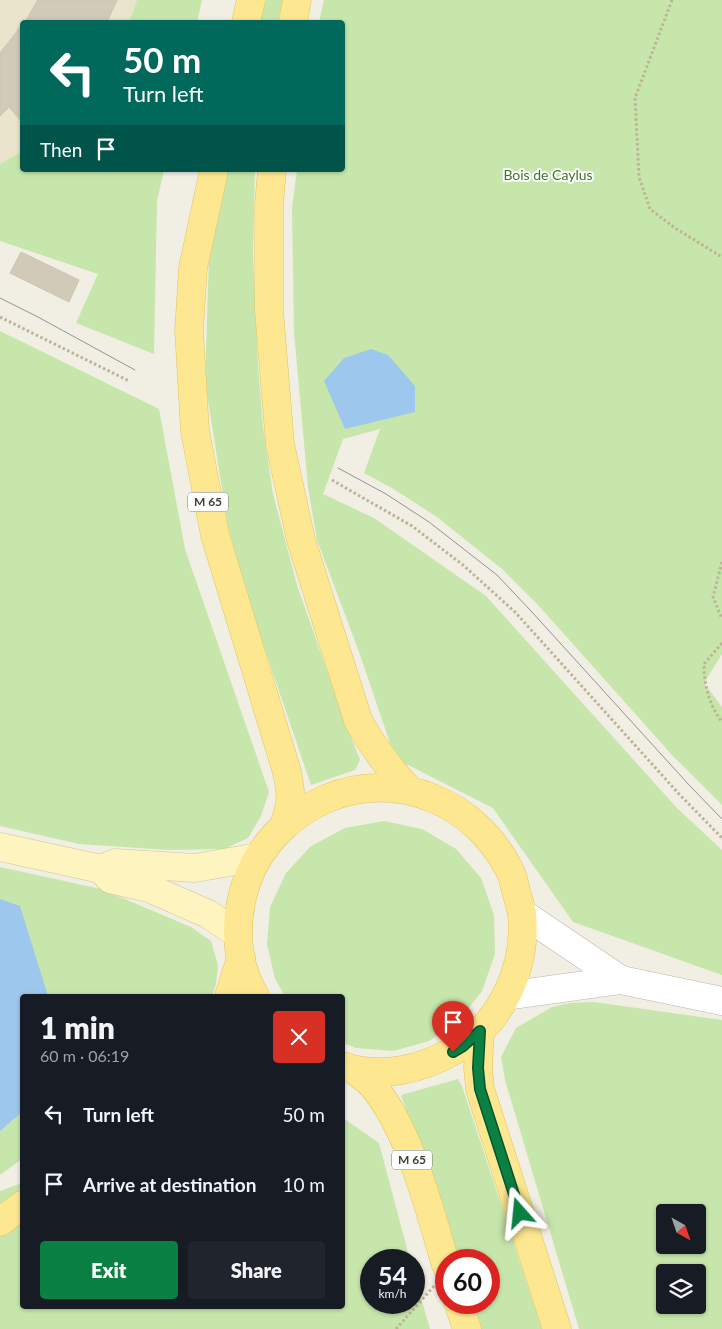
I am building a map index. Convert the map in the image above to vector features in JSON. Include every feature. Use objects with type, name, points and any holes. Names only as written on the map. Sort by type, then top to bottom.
[{"type":"main road","points":[[246,20],[250,0]]},
{"type":"main road","points":[[293,20],[297,0]]},
{"type":"main road","name":"M 65","points":[[214,172],[192,268],[189,331],[195,431],[215,535],[287,772],[291,791],[291,805],[284,826]]},
{"type":"main road","points":[[272,172],[269,205],[269,310],[280,444],[301,540],[358,720],[370,743],[409,790]]},
{"type":"main road","points":[[229,994],[239,946],[240,907],[246,881],[258,857],[284,826],[311,805],[342,793],[375,787],[409,790],[451,805],[485,833],[510,870],[522,913],[522,941],[517,970],[506,996],[480,1031],[463,1046],[443,1058],[399,1071],[384,1072],[348,1068]]},
{"type":"main road","points":[[0,847],[101,869],[115,863],[195,868],[258,857]]},
{"type":"main road","points":[[101,869],[110,879],[149,888],[208,914],[239,946],[250,988],[254,994]]},
{"type":"main road","points":[[480,1031],[478,1068],[480,1089],[557,1329]]},
{"type":"main road","name":"M 65","points":[[348,1068],[373,1086],[391,1113],[403,1136],[417,1174],[437,1249]]},
{"type":"main road","points":[[0,1222],[20,1207]]},
{"type":"main road","points":[[462,1314],[467,1329]]},
{"type":"street","points":[[522,913],[621,980]]},
{"type":"street","points":[[506,996],[621,980],[722,1001]]},
{"type":"path","points":[[672,0],[635,98],[639,177],[650,209],[674,228],[722,257]]},
{"type":"path","points":[[0,317],[129,381]]},
{"type":"path","points":[[332,480],[412,526],[463,565],[515,612],[679,794],[722,838]]},
{"type":"path","points":[[722,562],[713,597],[722,619]]},
{"type":"path","points":[[722,643],[704,664],[704,683],[716,714],[722,722]]},
{"type":"path","points":[[396,1329],[435,1282]]},
{"type":"shaded area","points":[[0,0],[137,0],[130,20],[20,20],[20,152],[0,164]]},
{"type":"green space","points":[[137,0],[202,0],[197,20],[130,20]]},
{"type":"green space","points":[[266,0],[283,0],[278,20],[261,20]]},
{"type":"green space","name":"Bois de Caylus","points":[[324,0],[722,0],[722,654],[704,683],[722,707],[722,805],[672,755],[539,606],[502,569],[437,517],[392,488],[364,473],[380,429],[343,439],[323,494],[374,518],[486,596],[677,808],[722,850],[722,975],[573,922],[493,808],[404,763],[391,746],[359,652],[317,540],[308,487],[294,332],[292,208],[297,172],[345,172],[345,20],[319,20]]},
{"type":"green space","points":[[20,152],[20,172],[164,172],[157,201],[154,354],[76,323],[98,274],[0,241],[0,164]]},
{"type":"green space","points":[[226,172],[255,172],[253,253],[258,365],[263,426],[273,494],[297,585],[360,760],[355,770],[311,785],[247,597],[228,526],[205,382],[209,256]]},
{"type":"green space","points":[[0,331],[159,409],[185,549],[269,792],[261,816],[248,838],[224,849],[169,850],[79,844],[0,826]]},
{"type":"green space","points":[[384,821],[422,829],[456,849],[481,878],[494,915],[495,954],[482,991],[459,1020],[429,1041],[393,1051],[356,1048],[345,1044],[345,994],[284,994],[275,979],[267,944],[270,907],[286,873],[311,846],[345,828]]},
{"type":"green space","points":[[0,867],[101,889],[191,927],[211,941],[218,965],[213,994],[20,994],[20,1160],[0,1175]]},
{"type":"green space","points":[[594,1002],[722,1020],[722,1329],[579,1329],[505,1080],[501,1057],[516,1028],[552,1007],[570,1003]]},
{"type":"green space","points":[[458,1079],[462,1086],[542,1329],[480,1329],[475,1314],[500,1314],[500,1249],[453,1249],[401,1095]]},
{"type":"green space","points":[[345,1119],[379,1143],[407,1249],[360,1249],[360,1314],[425,1314],[425,1312],[430,1329],[0,1329],[0,1191],[20,1184],[20,1309],[345,1309]]},
{"type":"water","points":[[371,349],[388,355],[415,386],[415,412],[345,429],[324,381],[344,358]]},
{"type":"water","points":[[0,899],[20,906],[47,994],[20,994],[20,1114],[0,1131]]},
{"type":"building","points":[[38,0],[117,0],[108,20],[26,20]]},
{"type":"building","points":[[20,28],[20,120],[9,107],[0,116],[0,53]]},
{"type":"building","points":[[21,252],[79,280],[69,302],[10,273]]},
{"type":"tram line","points":[[0,298],[135,370]]},
{"type":"tram line","points":[[338,468],[386,494],[429,522],[497,575],[722,819]]},
{"type":"route","points":[[453,1052],[480,1031],[478,1068],[480,1089],[520,1213]]}]
